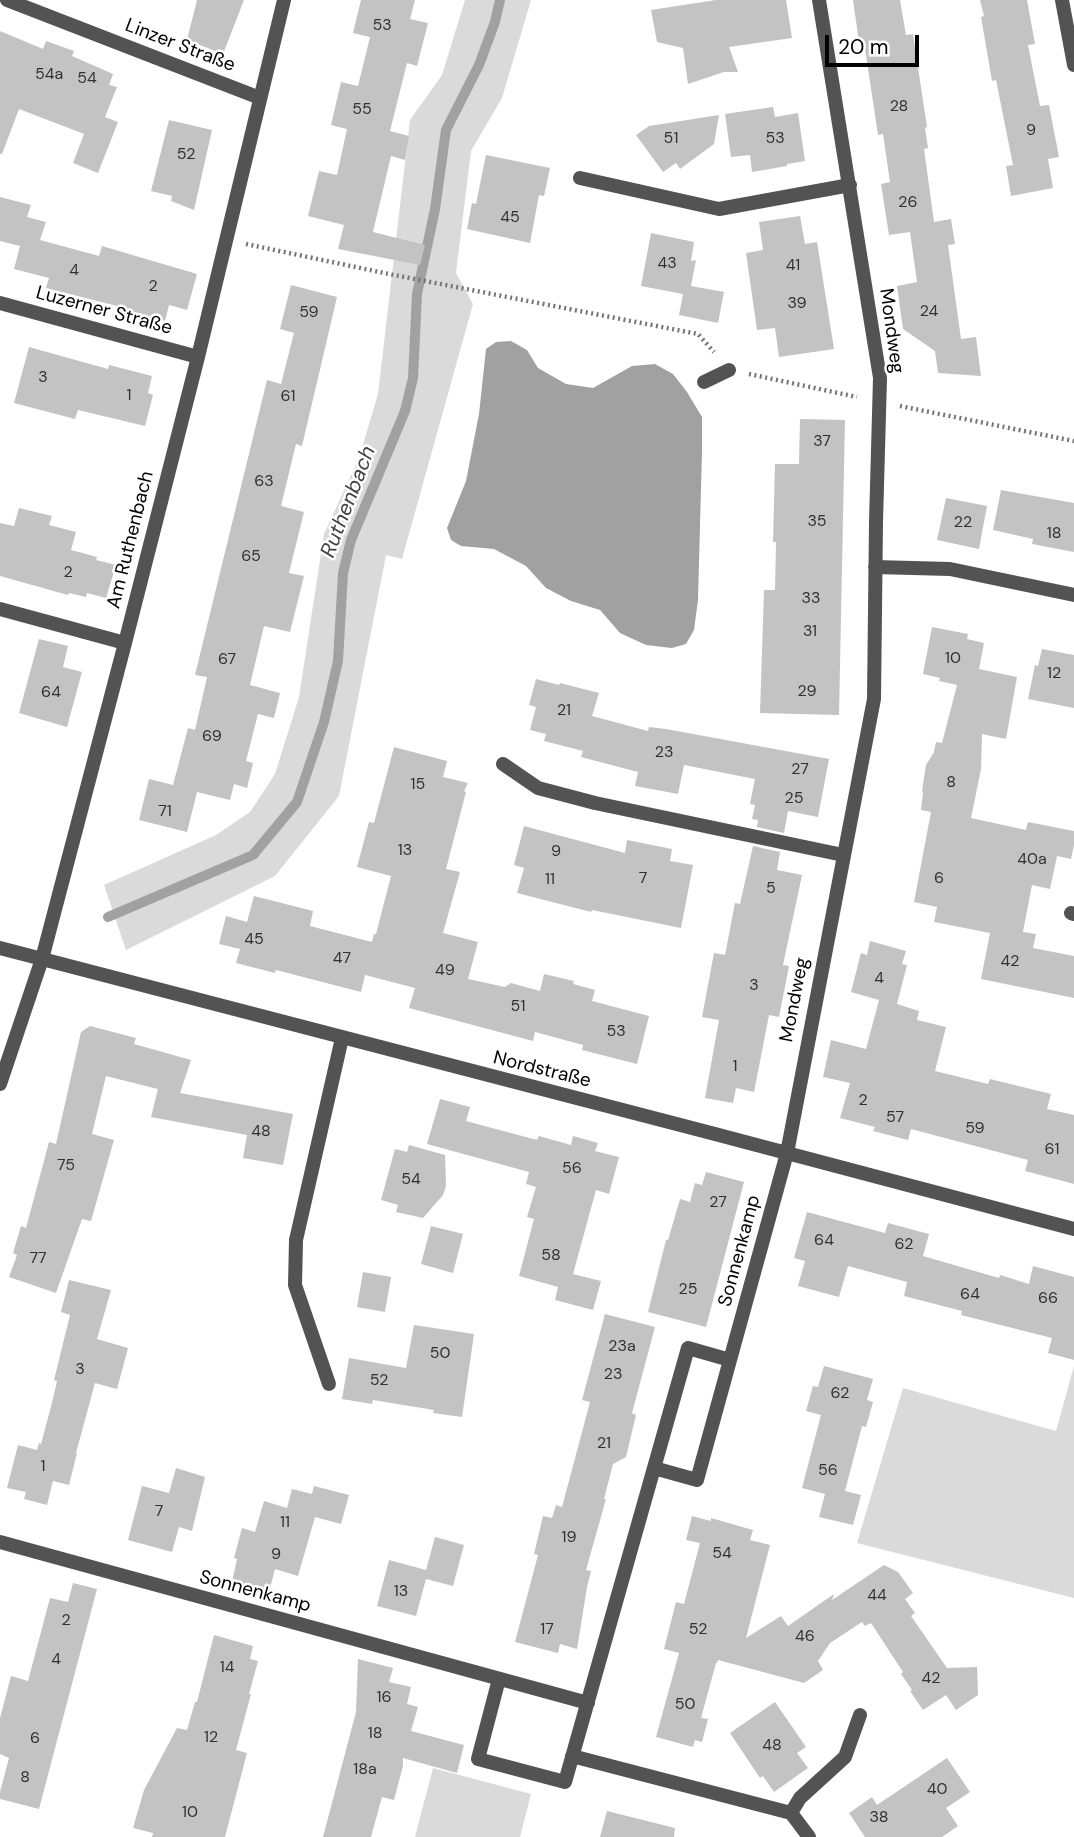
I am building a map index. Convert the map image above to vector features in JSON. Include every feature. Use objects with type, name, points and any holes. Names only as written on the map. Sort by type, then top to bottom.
[{"type":"street","name":"Linzer Straße","points":[[7,0],[260,98]]},
{"type":"street","name":"Am Ruthenbach","points":[[0,1084],[42,959],[125,643],[227,240],[284,0]]},
{"type":"street","name":"Mondweg","points":[[787,1153],[874,699],[880,378],[819,0]]},
{"type":"street","points":[[1062,0],[1074,65]]},
{"type":"street","points":[[580,178],[719,209],[850,185]]},
{"type":"street","name":"Luzerner Straße","points":[[0,303],[198,356]]},
{"type":"street","points":[[704,382],[729,370]]},
{"type":"street","points":[[875,567],[950,569],[1074,595]]},
{"type":"street","points":[[0,609],[125,643]]},
{"type":"street","points":[[503,764],[538,788],[595,803],[843,855]]},
{"type":"street","name":"Nordstraße","points":[[0,947],[1074,1230]]},
{"type":"street","points":[[329,1384],[295,1285],[296,1240],[342,1038]]},
{"type":"street","name":"Sonnenkamp","points":[[654,1468],[697,1480],[787,1153]]},
{"type":"street","points":[[499,1679],[478,1759],[565,1782],[688,1348],[730,1360]]},
{"type":"street","name":"Sonnenkamp","points":[[0,1542],[588,1703]]},
{"type":"street","points":[[791,1813],[800,1798],[845,1757],[860,1715]]},
{"type":"street","points":[[572,1756],[791,1813],[809,1837]]},
{"type":"path","points":[[227,240],[698,334],[729,370],[1074,441]]},
{"type":"shaded area","points":[[465,0],[531,0],[502,98],[471,151],[456,273],[473,304],[402,559],[386,555],[339,796],[275,876],[126,950],[104,885],[216,835],[250,812],[275,774],[299,697],[324,534],[359,458],[378,394],[410,120],[442,75]]},
{"type":"shaded area","points":[[511,341],[527,350],[538,368],[566,384],[593,388],[632,366],[655,364],[673,374],[702,417],[698,600],[694,630],[686,644],[672,648],[646,645],[620,633],[600,610],[571,601],[546,588],[526,566],[494,549],[461,546],[451,540],[447,528],[466,481],[479,414],[486,349],[496,342]]},
{"type":"shaded area","points":[[1074,1366],[1074,1598],[857,1543],[903,1388],[1056,1431]]},
{"type":"shaded area","points":[[433,1768],[531,1794],[520,1837],[415,1837]]},
{"type":"building","points":[[197,0],[244,0],[223,54],[187,40]]},
{"type":"building","points":[[361,0],[415,0],[410,19],[428,23],[417,66],[407,63],[390,131],[409,136],[405,160],[391,156],[373,232],[425,245],[420,265],[338,249],[344,225],[308,216],[319,171],[337,175],[347,129],[331,125],[341,82],[358,86],[370,37],[353,33]]},
{"type":"building","points":[[716,0],[786,0],[792,38],[729,47],[738,72],[724,72],[688,84],[683,48],[657,42],[651,10]]},
{"type":"building","points":[[853,0],[900,0],[906,35],[913,34],[927,127],[928,148],[924,149],[934,222],[951,219],[955,244],[948,245],[961,339],[976,337],[981,376],[938,373],[935,351],[903,329],[897,286],[917,282],[910,232],[889,235],[881,184],[890,182],[883,134],[878,135],[864,42],[859,42]]},
{"type":"building","points":[[980,0],[1027,0],[1035,44],[1028,45],[1040,106],[1049,105],[1059,157],[1048,159],[1053,188],[1011,196],[1006,166],[1013,165],[996,80],[992,81]]},
{"type":"building","points":[[0,31],[43,49],[46,41],[74,51],[72,56],[113,74],[109,85],[117,87],[105,117],[118,122],[98,173],[73,163],[84,134],[19,109],[0,154]]},
{"type":"building","points":[[773,107],[775,117],[798,113],[805,161],[752,172],[750,155],[731,157],[725,114]]},
{"type":"building","points":[[719,115],[714,144],[680,169],[676,163],[663,172],[636,135],[649,126]]},
{"type":"building","points":[[169,120],[212,130],[194,210],[171,201],[172,196],[151,191]]},
{"type":"building","points":[[486,155],[550,168],[544,196],[539,195],[530,243],[467,229],[472,203],[476,204]]},
{"type":"building","points":[[0,197],[31,205],[27,217],[46,222],[40,240],[99,256],[102,246],[197,274],[187,310],[169,305],[165,321],[46,288],[49,278],[14,269],[20,246],[0,241]]},
{"type":"building","points":[[800,216],[805,244],[817,242],[834,349],[779,357],[775,328],[757,330],[746,253],[763,250],[759,222]]},
{"type":"building","points":[[651,233],[694,242],[691,261],[696,260],[691,286],[724,292],[718,323],[679,315],[683,294],[641,286]]},
{"type":"building","points":[[291,285],[337,297],[302,446],[296,444],[281,506],[304,512],[289,573],[304,576],[290,632],[264,626],[250,685],[280,693],[274,718],[258,714],[246,761],[253,763],[247,788],[234,784],[230,800],[197,792],[187,832],[139,820],[149,779],[173,785],[188,728],[195,730],[207,677],[195,675],[267,380],[281,384],[294,333],[280,329]]},
{"type":"building","points":[[29,347],[108,369],[109,365],[152,376],[148,393],[153,395],[145,426],[78,410],[75,419],[14,403]]},
{"type":"building","points":[[800,419],[845,420],[839,715],[760,713],[764,590],[775,590],[775,464],[799,464]]},
{"type":"building","points":[[1001,490],[1074,503],[1074,552],[1032,544],[1033,539],[993,530]]},
{"type":"building","points":[[946,498],[987,506],[979,549],[937,540]]},
{"type":"building","points":[[19,508],[52,516],[49,525],[76,532],[71,550],[116,565],[106,598],[87,593],[86,597],[68,595],[0,576],[0,523],[14,526]]},
{"type":"building","points":[[932,627],[968,634],[967,639],[984,643],[979,669],[1017,677],[1006,739],[982,734],[981,769],[971,818],[1026,830],[1028,822],[1074,831],[1071,859],[1057,856],[1050,889],[1032,885],[1023,932],[1036,934],[1033,948],[1074,956],[1074,998],[981,979],[990,933],[934,922],[937,907],[914,902],[931,812],[921,810],[926,765],[934,752],[936,742],[942,743],[957,685],[923,674]]},
{"type":"building","points":[[39,639],[68,646],[63,667],[82,672],[67,727],[19,713]]},
{"type":"building","points":[[1042,649],[1074,655],[1074,708],[1028,699],[1035,665],[1038,666]]},
{"type":"building","points":[[536,679],[599,693],[592,716],[648,731],[649,727],[666,729],[829,759],[818,817],[788,811],[784,833],[757,827],[758,820],[752,819],[755,805],[750,804],[755,779],[684,765],[678,794],[635,786],[638,772],[581,757],[583,751],[544,741],[546,734],[530,730],[536,707],[529,705]]},
{"type":"building","points":[[394,747],[447,761],[443,777],[468,783],[446,869],[460,872],[443,933],[478,942],[468,979],[505,987],[511,983],[540,991],[544,974],[574,981],[573,984],[595,990],[592,1001],[649,1016],[637,1064],[582,1050],[583,1045],[535,1032],[533,1041],[409,1008],[415,988],[365,975],[361,992],[276,970],[275,973],[236,963],[240,949],[219,944],[226,916],[247,922],[254,896],[313,911],[310,926],[372,942],[391,876],[357,867],[369,822],[374,823]]},
{"type":"building","points":[[524,826],[625,853],[627,840],[672,849],[670,861],[693,865],[681,928],[592,910],[591,912],[517,893],[524,868],[514,865]]},
{"type":"building","points":[[753,846],[780,852],[777,870],[802,875],[783,965],[789,966],[779,1017],[769,1015],[754,1092],[736,1088],[733,1103],[705,1098],[719,1020],[702,1017],[714,953],[725,955],[735,903],[740,904]]},
{"type":"building","points":[[870,941],[906,951],[902,964],[907,965],[897,1004],[919,1011],[917,1020],[946,1027],[935,1071],[988,1084],[990,1079],[1051,1094],[1047,1109],[1074,1115],[1074,1184],[1025,1171],[1028,1160],[911,1129],[908,1140],[873,1131],[875,1127],[840,1118],[850,1083],[823,1077],[831,1040],[866,1049],[879,1000],[851,992],[861,953],[867,955]]},
{"type":"building","points":[[90,1026],[136,1038],[134,1044],[191,1060],[180,1093],[293,1114],[283,1165],[243,1158],[247,1135],[151,1117],[158,1089],[106,1076],[92,1134],[114,1140],[91,1221],[82,1219],[56,1293],[9,1277],[17,1255],[13,1253],[21,1226],[26,1228],[49,1142],[56,1144],[81,1032]]},
{"type":"building","points":[[440,1099],[470,1107],[466,1121],[537,1140],[539,1136],[571,1145],[573,1136],[598,1143],[595,1151],[619,1157],[609,1194],[596,1190],[573,1274],[601,1281],[593,1310],[555,1300],[558,1287],[519,1276],[534,1219],[527,1217],[536,1187],[526,1184],[529,1172],[427,1144]]},
{"type":"building","points":[[409,1145],[445,1155],[446,1186],[443,1195],[423,1218],[396,1212],[398,1205],[381,1200],[395,1149],[407,1152]]},
{"type":"building","points":[[706,1172],[744,1182],[706,1327],[648,1312],[666,1240],[680,1199],[690,1202],[695,1183],[702,1185]]},
{"type":"building","points":[[807,1212],[885,1233],[888,1223],[929,1234],[923,1256],[999,1278],[1000,1275],[1029,1284],[1033,1266],[1074,1277],[1074,1360],[1048,1353],[1052,1338],[961,1315],[962,1311],[904,1296],[907,1282],[848,1266],[839,1297],[798,1286],[805,1261],[794,1258]]},
{"type":"building","points":[[431,1226],[463,1234],[453,1273],[421,1264]]},
{"type":"building","points":[[363,1272],[391,1277],[385,1312],[357,1307]]},
{"type":"building","points":[[69,1280],[111,1290],[97,1339],[128,1348],[117,1389],[95,1383],[69,1485],[53,1481],[47,1505],[24,1499],[26,1492],[7,1488],[18,1445],[37,1450],[39,1443],[41,1444],[70,1315],[61,1312]]},
{"type":"building","points":[[605,1314],[655,1327],[632,1413],[636,1415],[626,1457],[613,1464],[586,1570],[591,1571],[577,1649],[560,1644],[558,1653],[515,1642],[538,1555],[534,1554],[543,1516],[552,1518],[556,1505],[562,1507],[590,1402],[582,1400]]},
{"type":"building","points":[[414,1325],[474,1334],[462,1417],[373,1400],[372,1404],[342,1399],[349,1358],[406,1368]]},
{"type":"building","points":[[824,1366],[873,1379],[867,1400],[873,1402],[866,1427],[862,1426],[845,1491],[861,1495],[853,1525],[819,1517],[825,1494],[802,1488],[821,1415],[806,1411],[813,1386],[818,1387]]},
{"type":"building","points":[[176,1468],[205,1477],[192,1531],[179,1527],[172,1552],[128,1540],[142,1486],[169,1493]]},
{"type":"building","points":[[314,1486],[349,1495],[341,1524],[315,1517],[298,1576],[275,1569],[269,1592],[232,1582],[237,1559],[234,1558],[242,1528],[255,1532],[264,1501],[287,1508],[292,1489],[312,1494]]},
{"type":"building","points":[[692,1516],[711,1521],[711,1518],[753,1530],[750,1540],[770,1545],[746,1638],[781,1616],[788,1626],[834,1594],[832,1600],[884,1565],[898,1572],[913,1593],[905,1599],[915,1613],[911,1616],[947,1668],[977,1667],[978,1695],[956,1710],[946,1695],[923,1710],[901,1674],[903,1672],[871,1623],[865,1626],[862,1622],[830,1643],[818,1661],[823,1670],[804,1683],[718,1660],[701,1718],[708,1719],[702,1742],[695,1740],[693,1747],[656,1737],[679,1653],[664,1649],[676,1602],[684,1604],[700,1543],[686,1540]]},
{"type":"building","points":[[435,1537],[464,1545],[453,1586],[426,1579],[416,1616],[377,1606],[389,1560],[426,1570]]},
{"type":"building","points":[[73,1583],[97,1589],[39,1809],[0,1799],[9,1758],[0,1754],[0,1718],[11,1676],[28,1681],[50,1598],[68,1602]]},
{"type":"building","points":[[214,1635],[253,1646],[250,1659],[258,1661],[236,1750],[247,1753],[225,1837],[152,1837],[153,1833],[133,1828],[144,1790],[177,1728],[187,1730]]},
{"type":"building","points":[[358,1659],[393,1668],[389,1682],[411,1687],[407,1704],[418,1707],[411,1731],[464,1745],[457,1773],[403,1758],[394,1800],[382,1797],[371,1837],[323,1837],[356,1712]]},
{"type":"building","points":[[775,1702],[806,1747],[797,1753],[808,1768],[774,1792],[763,1776],[760,1778],[730,1733]]},
{"type":"building","points":[[947,1758],[970,1792],[946,1808],[958,1826],[942,1837],[865,1837],[849,1813],[872,1797],[877,1805]]},
{"type":"building","points":[[607,1811],[675,1828],[674,1837],[600,1837]]},
{"type":"waterway","name":"Ruthenbach","points":[[108,917],[253,855],[297,802],[324,722],[338,661],[343,573],[351,540],[405,411],[413,378],[417,294],[435,209],[446,130],[479,65],[500,0]]}]
